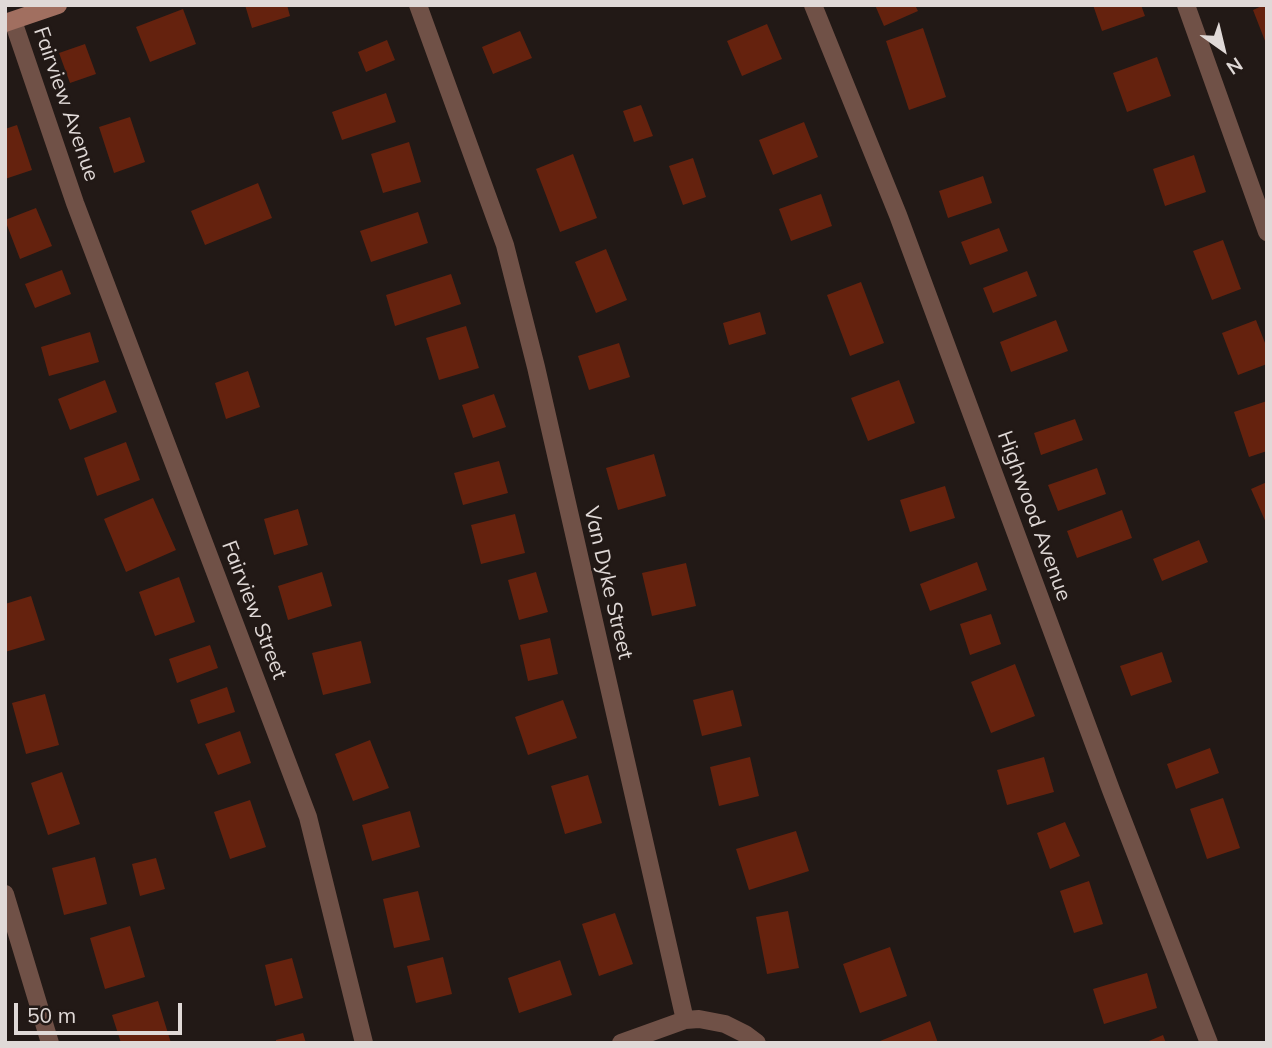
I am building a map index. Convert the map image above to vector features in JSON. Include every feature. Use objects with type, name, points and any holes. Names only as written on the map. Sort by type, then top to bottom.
[{"type":"street","points":[[9,22],[58,5]]},
{"type":"street","name":"Van Dyke Street","points":[[418,5],[505,245],[536,367],[685,1020]]},
{"type":"street","name":"Highwood Avenue","points":[[813,5],[898,215],[1111,790],[1209,1043]]},
{"type":"street","points":[[1186,5],[1267,232]]},
{"type":"street","name":"Fairview Avenue","points":[[9,22],[75,203]]},
{"type":"street","name":"Fairview Street","points":[[75,203],[308,817],[364,1043]]},
{"type":"street","points":[[5,894],[50,1043]]},
{"type":"street","points":[[621,1043],[685,1020],[699,1019],[725,1024],[757,1043]]},
{"type":"building","points":[[245,5],[287,5],[290,16],[252,28]]},
{"type":"building","points":[[875,5],[915,5],[918,11],[884,26]]},
{"type":"building","points":[[1093,5],[1141,5],[1145,16],[1102,31]]},
{"type":"building","points":[[1267,5],[1267,46],[1253,10]]},
{"type":"building","points":[[183,9],[196,44],[150,62],[136,27]]},
{"type":"building","points":[[767,24],[782,59],[742,76],[727,41]]},
{"type":"building","points":[[923,28],[946,97],[909,110],[886,41]]},
{"type":"building","points":[[520,31],[532,58],[493,74],[482,47]]},
{"type":"building","points":[[387,40],[395,60],[366,72],[358,52]]},
{"type":"building","points":[[85,44],[96,74],[70,83],[59,53]]},
{"type":"building","points":[[1157,57],[1171,96],[1127,112],[1113,73]]},
{"type":"building","points":[[386,93],[396,122],[342,140],[332,112]]},
{"type":"building","points":[[641,105],[653,136],[634,142],[623,111]]},
{"type":"building","points":[[130,117],[145,162],[114,173],[99,127]]},
{"type":"building","points":[[804,122],[818,157],[773,175],[759,140]]},
{"type":"building","points":[[17,125],[32,170],[5,179],[5,129]]},
{"type":"building","points":[[409,142],[421,182],[383,193],[371,154]]},
{"type":"building","points":[[573,154],[597,218],[560,232],[536,169]]},
{"type":"building","points":[[1194,155],[1206,192],[1165,206],[1153,169]]},
{"type":"building","points":[[693,158],[706,197],[683,205],[669,166]]},
{"type":"building","points":[[983,176],[992,203],[948,218],[939,191]]},
{"type":"building","points":[[258,183],[272,218],[205,245],[191,211]]},
{"type":"building","points":[[821,194],[832,226],[791,241],[779,209]]},
{"type":"building","points":[[36,208],[52,246],[20,259],[5,220]]},
{"type":"building","points":[[418,212],[428,243],[371,262],[360,231]]},
{"type":"building","points":[[999,228],[1008,251],[970,265],[961,242]]},
{"type":"building","points":[[1223,240],[1241,289],[1212,300],[1193,251]]},
{"type":"building","points":[[606,249],[627,300],[596,313],[575,262]]},
{"type":"building","points":[[62,270],[71,294],[35,308],[25,284]]},
{"type":"building","points":[[1027,271],[1037,296],[993,313],[983,288]]},
{"type":"building","points":[[451,274],[461,304],[395,326],[386,295]]},
{"type":"building","points":[[861,282],[884,343],[850,356],[827,295]]},
{"type":"building","points":[[760,312],[766,334],[729,345],[723,323]]},
{"type":"building","points":[[1056,320],[1068,351],[1011,372],[1000,342]]},
{"type":"building","points":[[1256,320],[1267,348],[1267,364],[1238,375],[1222,333]]},
{"type":"building","points":[[466,326],[479,368],[439,380],[426,338]]},
{"type":"building","points":[[90,332],[99,362],[49,376],[41,347]]},
{"type":"building","points":[[619,343],[630,377],[589,390],[578,356]]},
{"type":"building","points":[[248,371],[260,407],[226,419],[215,383]]},
{"type":"building","points":[[105,380],[117,412],[70,430],[58,399]]},
{"type":"building","points":[[899,380],[915,423],[868,441],[851,398]]},
{"type":"building","points":[[494,394],[506,427],[473,438],[462,405]]},
{"type":"building","points":[[1267,401],[1267,451],[1249,457],[1234,412]]},
{"type":"building","points":[[1075,419],[1083,440],[1041,455],[1034,433]]},
{"type":"building","points":[[126,442],[140,480],[97,496],[84,458]]},
{"type":"building","points":[[654,454],[666,496],[618,510],[606,468]]},
{"type":"building","points":[[499,461],[508,493],[463,505],[454,473]]},
{"type":"building","points":[[1097,468],[1106,494],[1058,511],[1048,485]]},
{"type":"building","points":[[1267,482],[1267,525],[1251,489]]},
{"type":"building","points":[[945,486],[955,518],[910,532],[900,500]]},
{"type":"building","points":[[153,498],[176,550],[126,572],[104,519]]},
{"type":"building","points":[[298,509],[308,545],[274,555],[264,519]]},
{"type":"building","points":[[1122,510],[1132,538],[1077,558],[1067,531]]},
{"type":"building","points":[[515,514],[525,553],[481,564],[471,525]]},
{"type":"building","points":[[1199,540],[1208,562],[1162,581],[1153,559]]},
{"type":"building","points":[[977,562],[987,590],[930,611],[920,584]]},
{"type":"building","points":[[686,563],[696,606],[652,616],[642,573]]},
{"type":"building","points":[[322,572],[332,606],[288,620],[278,586]]},
{"type":"building","points":[[536,572],[548,612],[519,620],[508,580]]},
{"type":"building","points":[[179,577],[195,622],[155,636],[139,592]]},
{"type":"building","points":[[31,596],[45,640],[5,652],[5,604]]},
{"type":"building","points":[[991,614],[1001,644],[970,655],[960,624]]},
{"type":"building","points":[[550,638],[558,674],[528,681],[520,645]]},
{"type":"building","points":[[361,641],[371,683],[323,695],[312,653]]},
{"type":"building","points":[[210,645],[218,668],[177,683],[169,659]]},
{"type":"building","points":[[1162,652],[1172,682],[1131,696],[1120,666]]},
{"type":"building","points":[[1015,664],[1035,716],[991,733],[971,682]]},
{"type":"building","points":[[227,687],[235,712],[198,724],[190,700]]},
{"type":"building","points":[[733,690],[742,726],[702,736],[693,700]]},
{"type":"building","points":[[45,694],[59,745],[26,754],[12,703]]},
{"type":"building","points":[[563,700],[577,738],[528,755],[515,717]]},
{"type":"building","points":[[240,731],[251,763],[218,775],[205,744]]},
{"type":"building","points":[[370,740],[389,788],[353,801],[335,754]]},
{"type":"building","points":[[1210,748],[1219,773],[1176,789],[1167,764]]},
{"type":"building","points":[[750,757],[759,796],[719,806],[710,767]]},
{"type":"building","points":[[1044,757],[1054,792],[1007,805],[997,770]]},
{"type":"building","points":[[62,772],[80,824],[48,835],[31,783]]},
{"type":"building","points":[[588,775],[602,823],[565,834],[551,786]]},
{"type":"building","points":[[1223,798],[1240,848],[1207,859],[1190,809]]},
{"type":"building","points":[[250,800],[266,847],[230,859],[214,812]]},
{"type":"building","points":[[410,811],[420,847],[372,861],[362,825]]},
{"type":"building","points":[[1065,822],[1080,856],[1050,869],[1037,833]]},
{"type":"building","points":[[796,831],[809,871],[749,890],[736,849]]},
{"type":"building","points":[[95,857],[107,904],[64,915],[52,868]]},
{"type":"building","points":[[156,858],[165,889],[140,896],[132,864]]},
{"type":"building","points":[[1089,881],[1103,924],[1074,933],[1060,891]]},
{"type":"building","points":[[418,891],[430,940],[394,948],[383,899]]},
{"type":"building","points":[[788,911],[799,968],[767,974],[756,917]]},
{"type":"building","points":[[615,913],[633,964],[599,976],[582,924]]},
{"type":"building","points":[[130,926],[145,977],[105,989],[90,938]]},
{"type":"building","points":[[890,947],[907,996],[860,1013],[843,964]]},
{"type":"building","points":[[443,957],[452,994],[416,1003],[407,966]]},
{"type":"building","points":[[292,958],[303,998],[275,1006],[265,965]]},
{"type":"building","points":[[560,960],[572,995],[519,1013],[508,978]]},
{"type":"building","points":[[1147,973],[1157,1008],[1104,1024],[1093,989]]},
{"type":"building","points":[[158,1001],[171,1043],[121,1043],[112,1015]]},
{"type":"building","points":[[930,1021],[938,1043],[875,1043]]},
{"type":"building","points":[[303,1033],[306,1043],[276,1043],[276,1040]]},
{"type":"building","points":[[1163,1035],[1166,1043],[1144,1043]]}]
